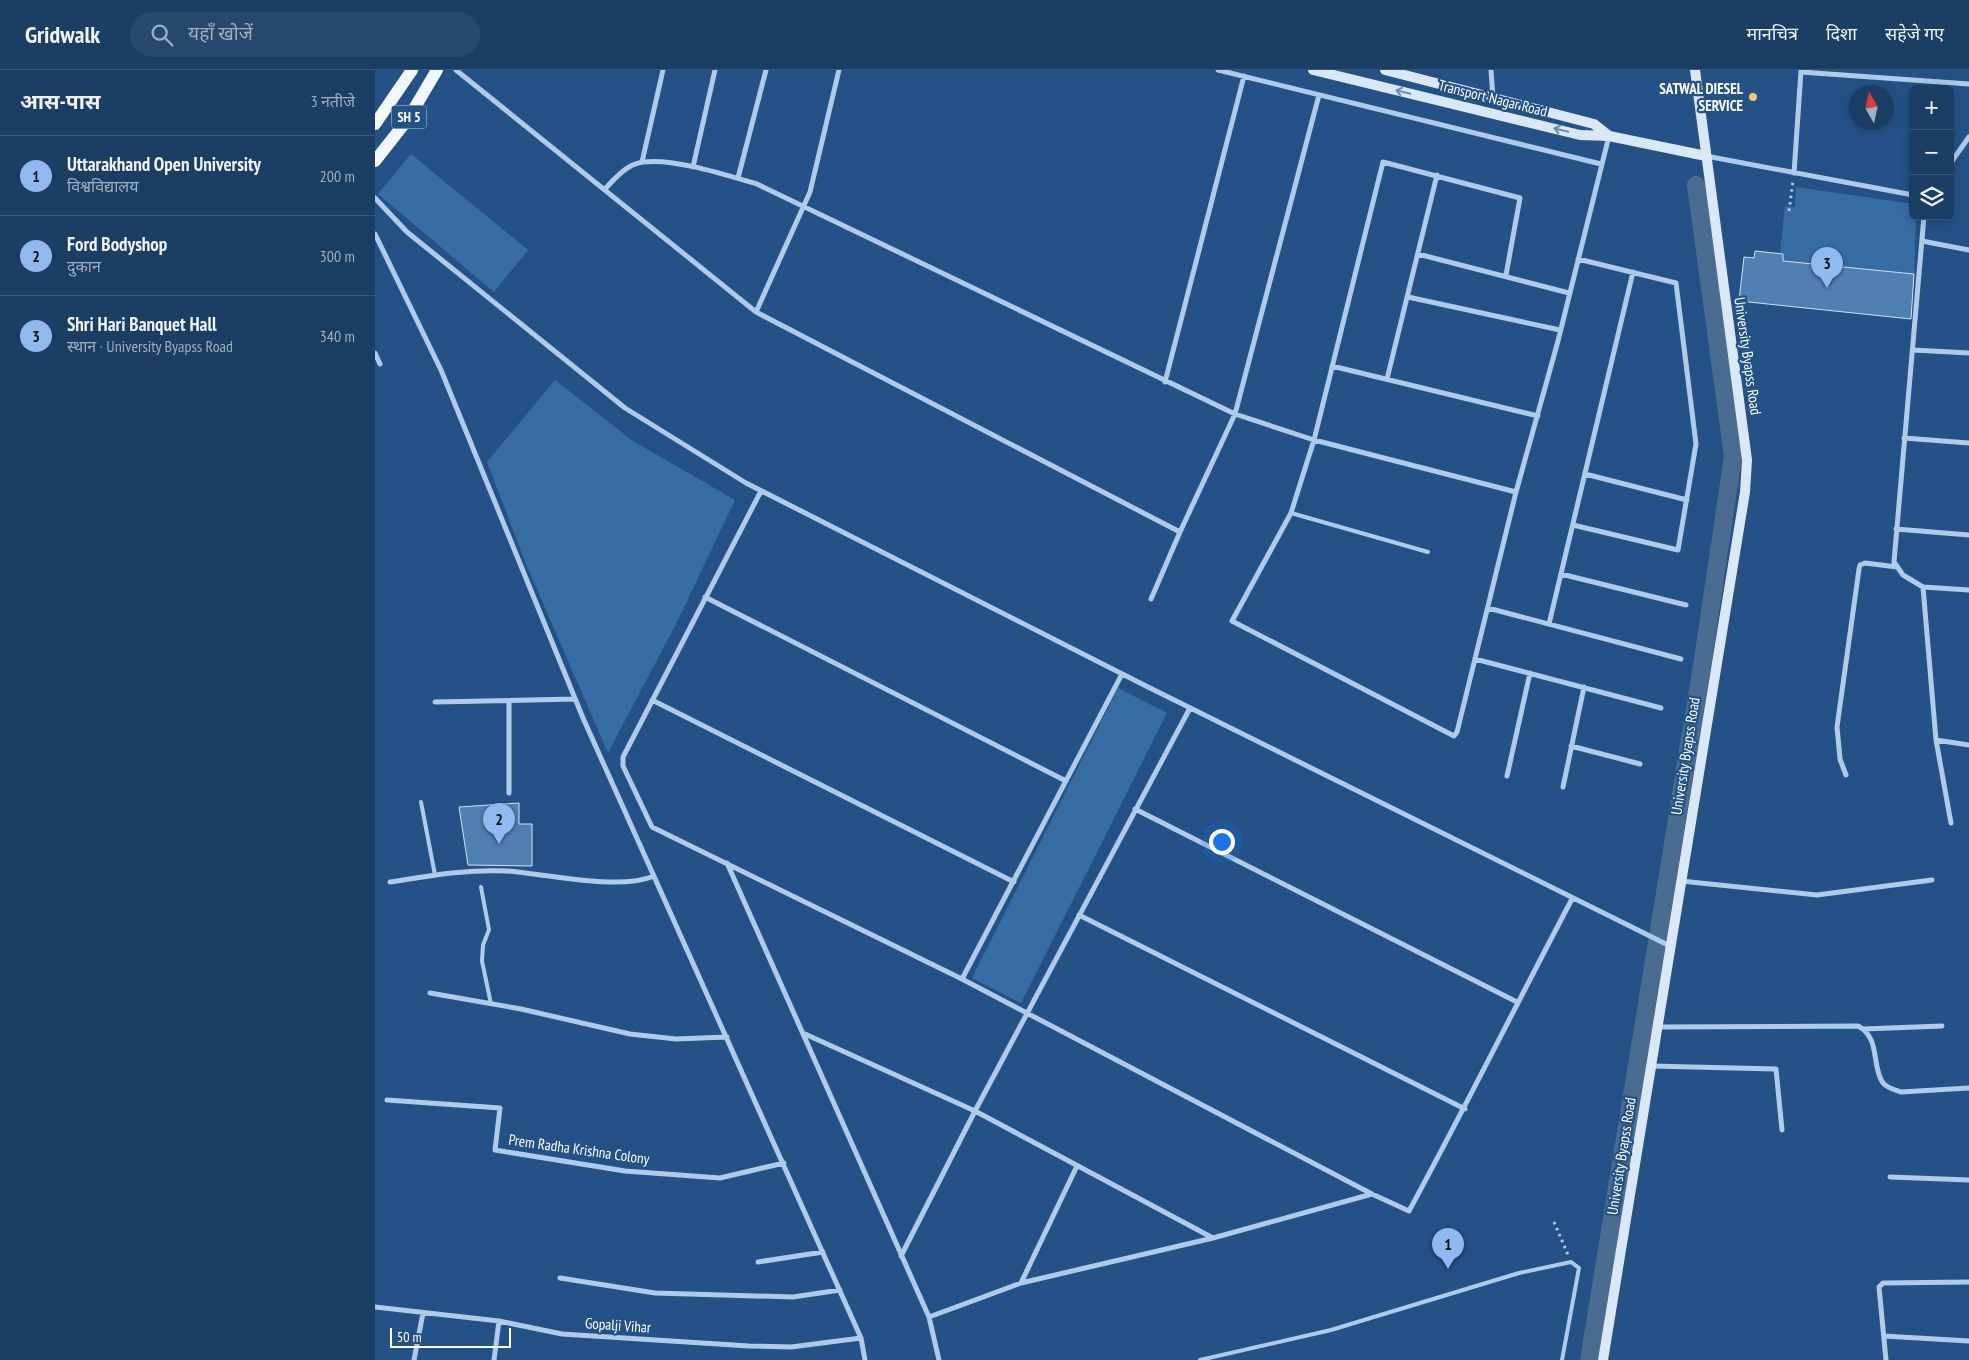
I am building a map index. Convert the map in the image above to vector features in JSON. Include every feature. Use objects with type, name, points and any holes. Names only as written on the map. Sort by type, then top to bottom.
[{"type":"main road","points":[[375,124],[412,70]]},
{"type":"main road","name":"SH 5","points":[[375,161],[408,119],[437,70]]},
{"type":"main road","name":"Transport Nagar Road","points":[[1313,70],[1580,135],[1609,136],[1706,156]]},
{"type":"main road","name":"Transport Nagar Road","points":[[1385,70],[1594,124],[1609,136]]},
{"type":"main road","name":"University Byapss Road","points":[[1603,1360],[1658,1027],[1666,946],[1680,881],[1745,492],[1747,460],[1695,70]]},
{"type":"street","points":[[456,70],[605,188],[756,312],[1180,532]]},
{"type":"street","points":[[642,162],[663,70]]},
{"type":"street","points":[[693,167],[715,70]]},
{"type":"street","points":[[738,178],[766,70]]},
{"type":"street","points":[[756,312],[805,206],[839,70]]},
{"type":"street","points":[[1218,70],[1601,164]]},
{"type":"street","points":[[1491,70],[1493,98]]},
{"type":"street","points":[[1794,172],[1801,71],[1969,84]]},
{"type":"street","points":[[1165,382],[1244,76]]},
{"type":"street","points":[[1151,598],[1235,414],[1319,95]]},
{"type":"street","points":[[1506,275],[1520,198],[1437,175],[1385,162],[1382,163],[1313,440],[1291,513],[1232,621],[1451,736],[1457,732],[1516,492],[1560,330],[1609,136]]},
{"type":"street","points":[[1954,158],[1969,137]]},
{"type":"street","points":[[1706,156],[1909,193]]},
{"type":"street","points":[[605,188],[624,170],[642,162],[693,167],[757,184],[1165,382],[1235,414],[1313,440],[1516,492]]},
{"type":"street","points":[[1387,379],[1437,175]]},
{"type":"street","points":[[375,198],[407,232],[625,408],[761,491],[1666,946]]},
{"type":"street","points":[[1925,220],[1894,562],[1903,575],[1923,587],[1969,590]]},
{"type":"street","points":[[375,234],[441,370],[575,699],[840,1290],[861,1338],[865,1360]]},
{"type":"street","points":[[1923,241],[1969,250]]},
{"type":"street","points":[[1418,254],[1506,275],[1569,293]]},
{"type":"street","points":[[1573,525],[1676,550],[1680,548],[1696,444],[1677,285],[1674,282],[1578,259]]},
{"type":"street","points":[[1549,624],[1633,272]]},
{"type":"street","points":[[1408,297],[1560,330]]},
{"type":"street","points":[[1913,350],[1969,353]]},
{"type":"street","points":[[375,352],[380,364]]},
{"type":"street","points":[[1332,366],[1537,416]]},
{"type":"street","points":[[1904,438],[1969,443]]},
{"type":"street","points":[[1585,474],[1687,500]]},
{"type":"street","points":[[761,491],[623,757],[623,766],[652,827],[727,862],[962,979],[1372,1194],[1409,1212],[1465,1109],[1517,1002],[1573,899]]},
{"type":"street","points":[[1896,529],[1969,535]]},
{"type":"street","points":[[1846,775],[1840,758],[1837,727],[1859,569],[1865,563],[1897,567]]},
{"type":"street","points":[[1561,574],[1686,605]]},
{"type":"street","points":[[1923,587],[1936,740],[1951,823]]},
{"type":"street","points":[[705,597],[1066,781]]},
{"type":"street","points":[[1488,608],[1681,659]]},
{"type":"street","points":[[1475,659],[1661,708]]},
{"type":"street","points":[[1507,776],[1530,673]]},
{"type":"street","points":[[962,979],[1122,674]]},
{"type":"street","points":[[1563,787],[1584,687]]},
{"type":"street","points":[[435,702],[509,702],[575,699]]},
{"type":"street","points":[[651,700],[1013,882]]},
{"type":"street","points":[[509,702],[509,793]]},
{"type":"street","points":[[901,1256],[975,1111],[1190,708]]},
{"type":"street","points":[[1936,740],[1969,745]]},
{"type":"street","points":[[1571,746],[1640,764]]},
{"type":"street","points":[[1135,809],[1517,1002]]},
{"type":"street","points":[[727,862],[929,1317],[939,1360]]},
{"type":"street","points":[[389,882],[457,871],[506,871],[623,882],[647,879],[654,876]]},
{"type":"street","points":[[1680,881],[1817,894],[1932,880]]},
{"type":"street","points":[[1079,915],[1465,1109]]},
{"type":"street","points":[[430,993],[630,1034],[676,1039],[727,1037]]},
{"type":"street","points":[[1658,1027],[1858,1026],[1870,1035],[1883,1083],[1891,1089],[1901,1092],[1969,1088]]},
{"type":"street","points":[[1863,1029],[1942,1026]]},
{"type":"street","points":[[805,1034],[975,1111],[1213,1238]]},
{"type":"street","points":[[1651,1066],[1777,1070],[1782,1130]]},
{"type":"street","name":"Prem Radha Krishna Colony","points":[[387,1100],[500,1108],[495,1150],[625,1171],[720,1178],[784,1163]]},
{"type":"street","points":[[1021,1284],[1077,1166]]},
{"type":"street","points":[[1890,1177],[1969,1180]]},
{"type":"street","points":[[929,1317],[1021,1284],[1213,1238],[1372,1194]]},
{"type":"street","points":[[758,1262],[823,1252]]},
{"type":"street","points":[[560,1278],[655,1293],[793,1297],[840,1290]]},
{"type":"street","points":[[1886,1360],[1879,1287],[1883,1283],[1969,1282]]},
{"type":"street","name":"Gopalji Vihar","points":[[375,1308],[499,1322],[562,1334],[749,1346],[791,1347],[861,1338]]},
{"type":"street","points":[[413,1360],[423,1313]]},
{"type":"street","points":[[494,1360],[499,1322]]},
{"type":"street","points":[[1883,1336],[1969,1341]]},
{"type":"lane","points":[[1291,513],[1428,552]]},
{"type":"lane","points":[[421,802],[435,875]]},
{"type":"lane","points":[[481,887],[489,922],[489,930],[483,946],[482,961],[491,1004]]},
{"type":"lane","points":[[1200,1360],[1331,1330],[1519,1272],[1571,1262],[1579,1268],[1562,1360]]},
{"type":"path","points":[[1789,211],[1794,172]]},
{"type":"path","points":[[1554,1222],[1571,1262]]},
{"type":"shaded area","points":[[411,154],[528,250],[494,292],[378,194]]},
{"type":"shaded area","points":[[1796,187],[1909,203],[1909,220],[1916,220],[1914,274],[1783,261],[1783,254],[1780,253],[1785,206],[1795,207]]},
{"type":"shaded area","points":[[555,380],[633,441],[735,500],[678,620],[608,753],[526,564],[487,462]]},
{"type":"shaded area","points":[[1118,688],[1167,713],[1021,1003],[972,978]]},
{"type":"building","points":[[1755,251],[1783,254],[1783,261],[1914,274],[1911,319],[1739,301],[1744,257],[1754,258]]},
{"type":"building","points":[[519,803],[519,824],[532,824],[532,866],[468,865],[459,807]]},
{"type":"waterway","points":[[1589,1360],[1704,653],[1733,456],[1696,185]]},
{"type":"place","name":"SATWAL DIESEL SERVICE","points":[[1753,97]]},
{"type":"place","name":"Shri Hari Banquet Hall","points":[[1827,288]]},
{"type":"place","name":"Ford Bodyshop","points":[[499,844]]},
{"type":"place","name":"Uttarakhand Open University","points":[[1448,1269]]}]
